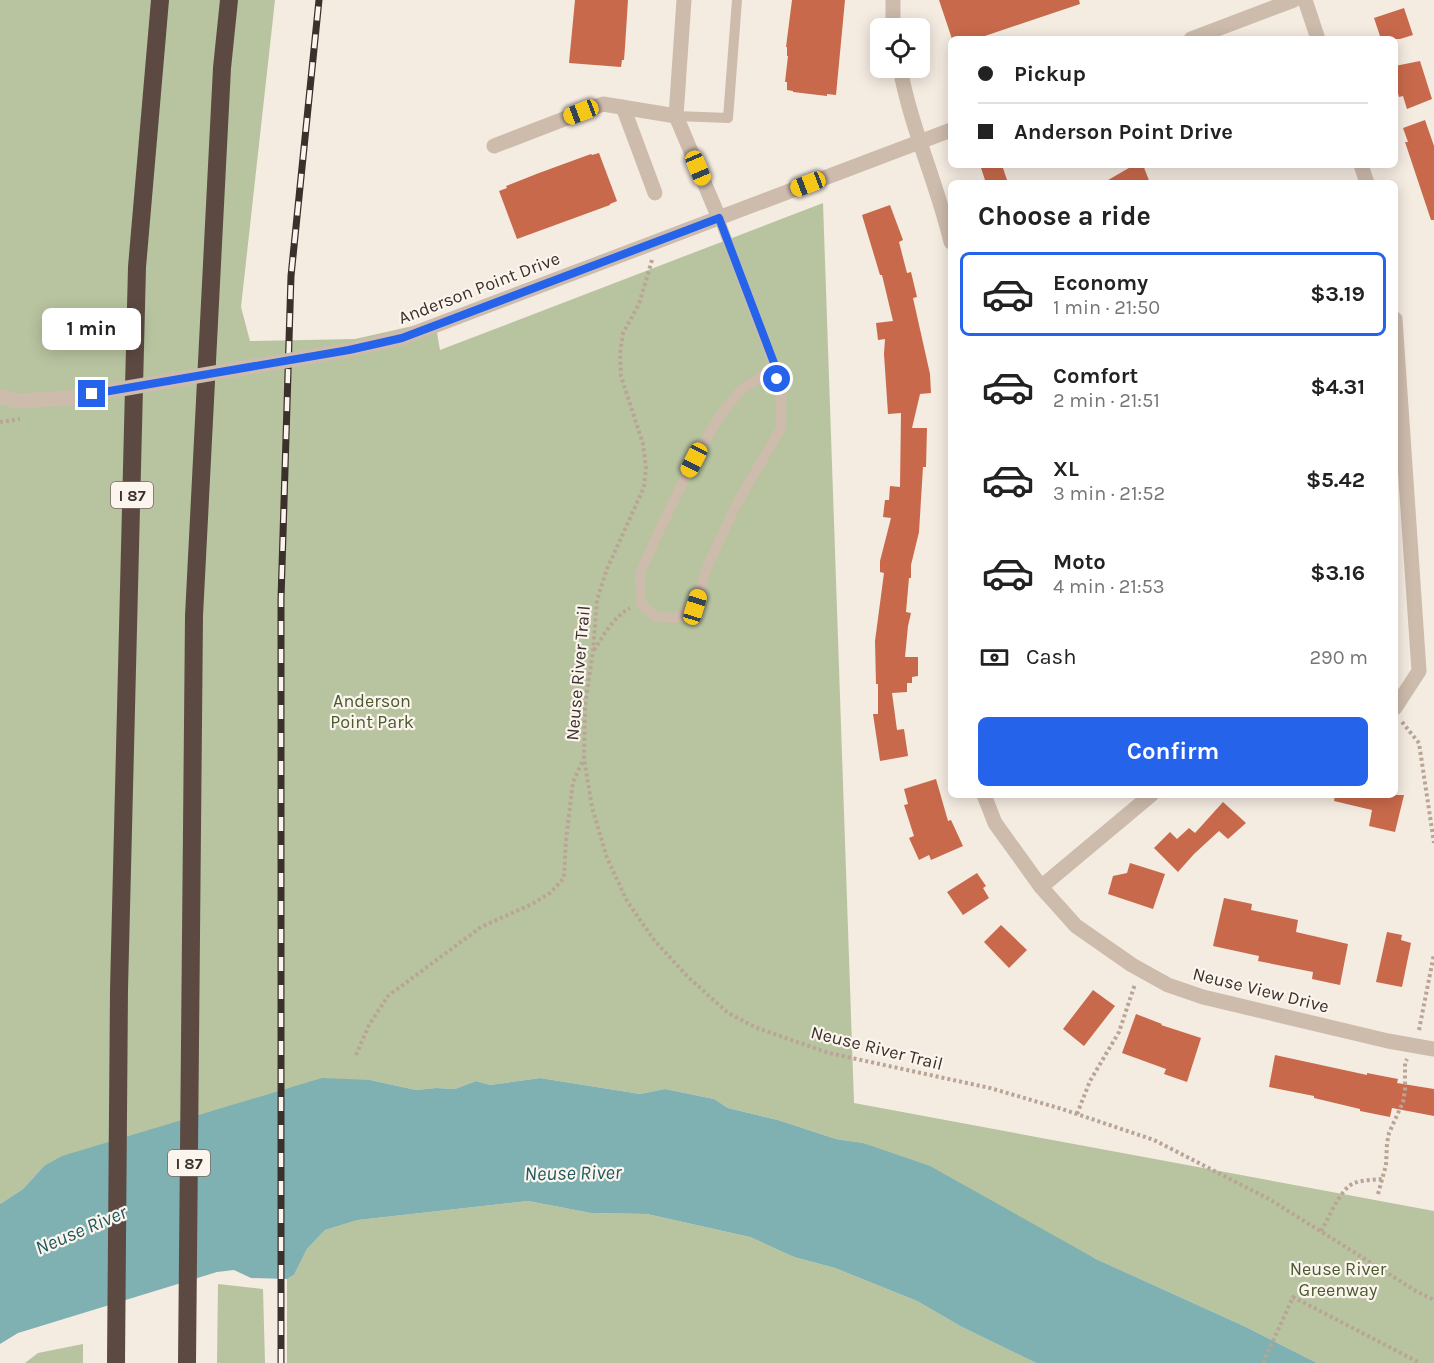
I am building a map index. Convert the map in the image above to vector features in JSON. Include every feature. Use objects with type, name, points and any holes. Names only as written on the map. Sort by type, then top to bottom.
[{"type":"highway","name":"I 87","points":[[116,1363],[119,990],[137,267],[160,0]]},
{"type":"highway","name":"I 87","points":[[187,1363],[194,616],[222,68],[229,0]]},
{"type":"street","points":[[684,0],[676,116],[719,218]]},
{"type":"street","points":[[893,0],[893,18]]},
{"type":"street","points":[[1199,36],[1294,0]]},
{"type":"street","points":[[1305,0],[1317,36]]},
{"type":"street","points":[[902,78],[910,114],[948,232]]},
{"type":"street","points":[[494,146],[603,104],[676,116]]},
{"type":"street","points":[[623,107],[655,193]]},
{"type":"street","name":"Anderson Point Drive","points":[[0,396],[16,401],[69,398],[349,350],[402,338],[948,131]]},
{"type":"street","points":[[1398,369],[1419,671],[1398,703]]},
{"type":"street","name":"Neuse View Drive","points":[[985,798],[995,823],[1041,887],[1076,926],[1132,965],[1168,985],[1215,1000],[1388,1041],[1434,1049]]},
{"type":"street","points":[[1041,887],[1147,798]]},
{"type":"lane","points":[[676,116],[728,118],[737,0]]},
{"type":"lane","points":[[719,218],[774,363],[781,395],[781,428],[735,507],[706,570],[695,607],[676,618],[655,617],[641,603],[640,573],[660,529],[694,460],[720,415],[742,389],[759,378],[774,363]]},
{"type":"path","name":"Neuse River Trail","points":[[652,259],[639,304],[622,333],[620,352],[621,376],[643,444],[646,466],[644,486],[607,569],[597,600],[593,651],[585,705],[584,759],[592,807],[604,848],[627,901],[654,940],[689,978],[728,1014],[757,1028],[830,1053],[990,1088],[1154,1140],[1269,1199],[1434,1300]]},
{"type":"path","points":[[593,651],[612,623],[625,611],[641,603]]},
{"type":"path","points":[[1398,718],[1419,743],[1434,843]]},
{"type":"path","points":[[356,1055],[369,1025],[388,996],[481,927],[532,904],[550,893],[564,878],[573,782],[584,759]]},
{"type":"path","points":[[1418,1031],[1434,954]]},
{"type":"path","points":[[1077,1114],[1090,1081],[1119,1032],[1135,983]]},
{"type":"path","points":[[1378,1194],[1386,1164],[1389,1133],[1404,1096],[1408,1057]]},
{"type":"path","points":[[1321,1230],[1346,1188],[1363,1181],[1382,1179]]},
{"type":"path","points":[[1263,1363],[1293,1297],[1420,1363]]},
{"type":"green space","name":"Anderson Point Park","points":[[0,0],[275,0],[241,307],[250,341],[355,339],[435,321],[440,350],[823,203],[854,1103],[1434,1211],[1434,1363],[1317,1363],[1246,1327],[1096,1259],[863,1143],[836,1139],[778,1120],[728,1108],[714,1099],[665,1089],[640,1094],[540,1078],[490,1085],[476,1081],[455,1089],[416,1090],[370,1080],[44,1166],[23,1189],[0,1204]]},
{"type":"green space","points":[[528,1201],[591,1213],[647,1214],[750,1237],[794,1257],[835,1268],[917,1301],[962,1327],[1036,1363],[287,1363],[287,1279],[294,1275],[307,1249],[325,1230],[358,1220]]},
{"type":"green space","points":[[218,1284],[263,1289],[265,1363],[217,1363]]},
{"type":"green space","points":[[83,1344],[83,1363],[25,1363],[38,1353]]},
{"type":"water","name":"Neuse River","points":[[322,1078],[370,1080],[416,1090],[455,1089],[476,1081],[490,1085],[540,1078],[640,1094],[665,1089],[714,1099],[728,1108],[778,1120],[836,1139],[863,1143],[930,1166],[1096,1259],[1246,1327],[1317,1363],[1036,1363],[962,1327],[917,1301],[835,1268],[794,1257],[750,1237],[647,1214],[591,1213],[528,1201],[358,1220],[325,1230],[307,1249],[294,1275],[287,1279],[251,1278],[234,1270],[217,1272],[18,1333],[0,1344],[0,1204],[23,1189],[44,1166],[62,1156]]},
{"type":"building","points":[[575,0],[628,0],[624,60],[622,60],[621,67],[569,63]]},
{"type":"building","points":[[792,0],[845,0],[836,95],[827,94],[827,96],[787,90],[787,82],[785,82],[788,56],[786,47]]},
{"type":"building","points":[[939,0],[1079,0],[1080,4],[985,36],[951,36]]},
{"type":"building","points":[[1404,8],[1413,35],[1400,39],[1398,36],[1380,36],[1374,18]]},
{"type":"building","points":[[1420,61],[1432,99],[1407,109],[1403,96],[1399,97],[1398,94],[1398,65]]},
{"type":"building","points":[[1425,120],[1434,146],[1434,220],[1431,220],[1405,142],[1408,142],[1403,128]]},
{"type":"building","points":[[599,153],[617,201],[517,239],[499,191],[539,173]]},
{"type":"building","points":[[981,168],[1003,168],[1007,180],[985,180]]},
{"type":"building","points":[[1129,168],[1144,168],[1149,180],[1108,180]]},
{"type":"building","points":[[890,205],[903,240],[899,242],[907,273],[911,272],[917,297],[913,298],[930,374],[931,393],[920,394],[912,428],[927,428],[926,467],[923,467],[919,532],[911,565],[906,612],[911,613],[905,657],[918,657],[918,676],[912,677],[912,683],[907,683],[907,692],[892,693],[897,730],[904,729],[908,756],[880,761],[873,714],[878,714],[875,641],[884,573],[880,572],[880,561],[891,518],[883,517],[885,500],[889,500],[890,486],[900,487],[901,413],[888,414],[885,339],[878,340],[876,323],[893,321],[882,275],[880,275],[862,215]]},
{"type":"building","points":[[936,779],[948,821],[951,820],[963,846],[931,860],[929,855],[919,860],[909,838],[914,836],[904,805],[908,804],[904,789]]},
{"type":"building","points":[[1398,795],[1404,795],[1395,832],[1369,826],[1372,810],[1334,801],[1334,798],[1398,798]]},
{"type":"building","points":[[1223,802],[1246,823],[1228,839],[1219,831],[1178,872],[1154,848],[1170,832],[1177,839],[1189,828],[1195,833]]},
{"type":"building","points":[[1130,863],[1165,874],[1153,909],[1108,894],[1113,876],[1127,873]]},
{"type":"building","points":[[977,873],[986,886],[983,888],[989,898],[963,915],[947,892]]},
{"type":"building","points":[[1224,898],[1252,904],[1251,910],[1298,920],[1296,932],[1348,944],[1340,985],[1312,979],[1313,972],[1258,961],[1259,956],[1213,946]]},
{"type":"building","points":[[1001,925],[1027,950],[1009,968],[984,942]]},
{"type":"building","points":[[1387,932],[1402,935],[1401,940],[1411,943],[1402,987],[1376,982]]},
{"type":"building","points":[[1093,990],[1115,1006],[1084,1046],[1063,1029]]},
{"type":"building","points":[[1136,1014],[1201,1038],[1187,1082],[1164,1074],[1166,1069],[1122,1053]]},
{"type":"building","points":[[1275,1055],[1367,1075],[1367,1073],[1398,1079],[1397,1083],[1434,1089],[1434,1116],[1392,1108],[1390,1117],[1360,1111],[1360,1109],[1314,1098],[1314,1096],[1269,1087]]},
{"type":"railway","points":[[281,1363],[281,599],[291,276],[319,0]]},
{"type":"route","points":[[92,394],[349,350],[402,338],[719,218],[774,363],[777,379]]},
{"type":"park label","name":"Neuse River Greenway","points":[[1338,1279]]}]
